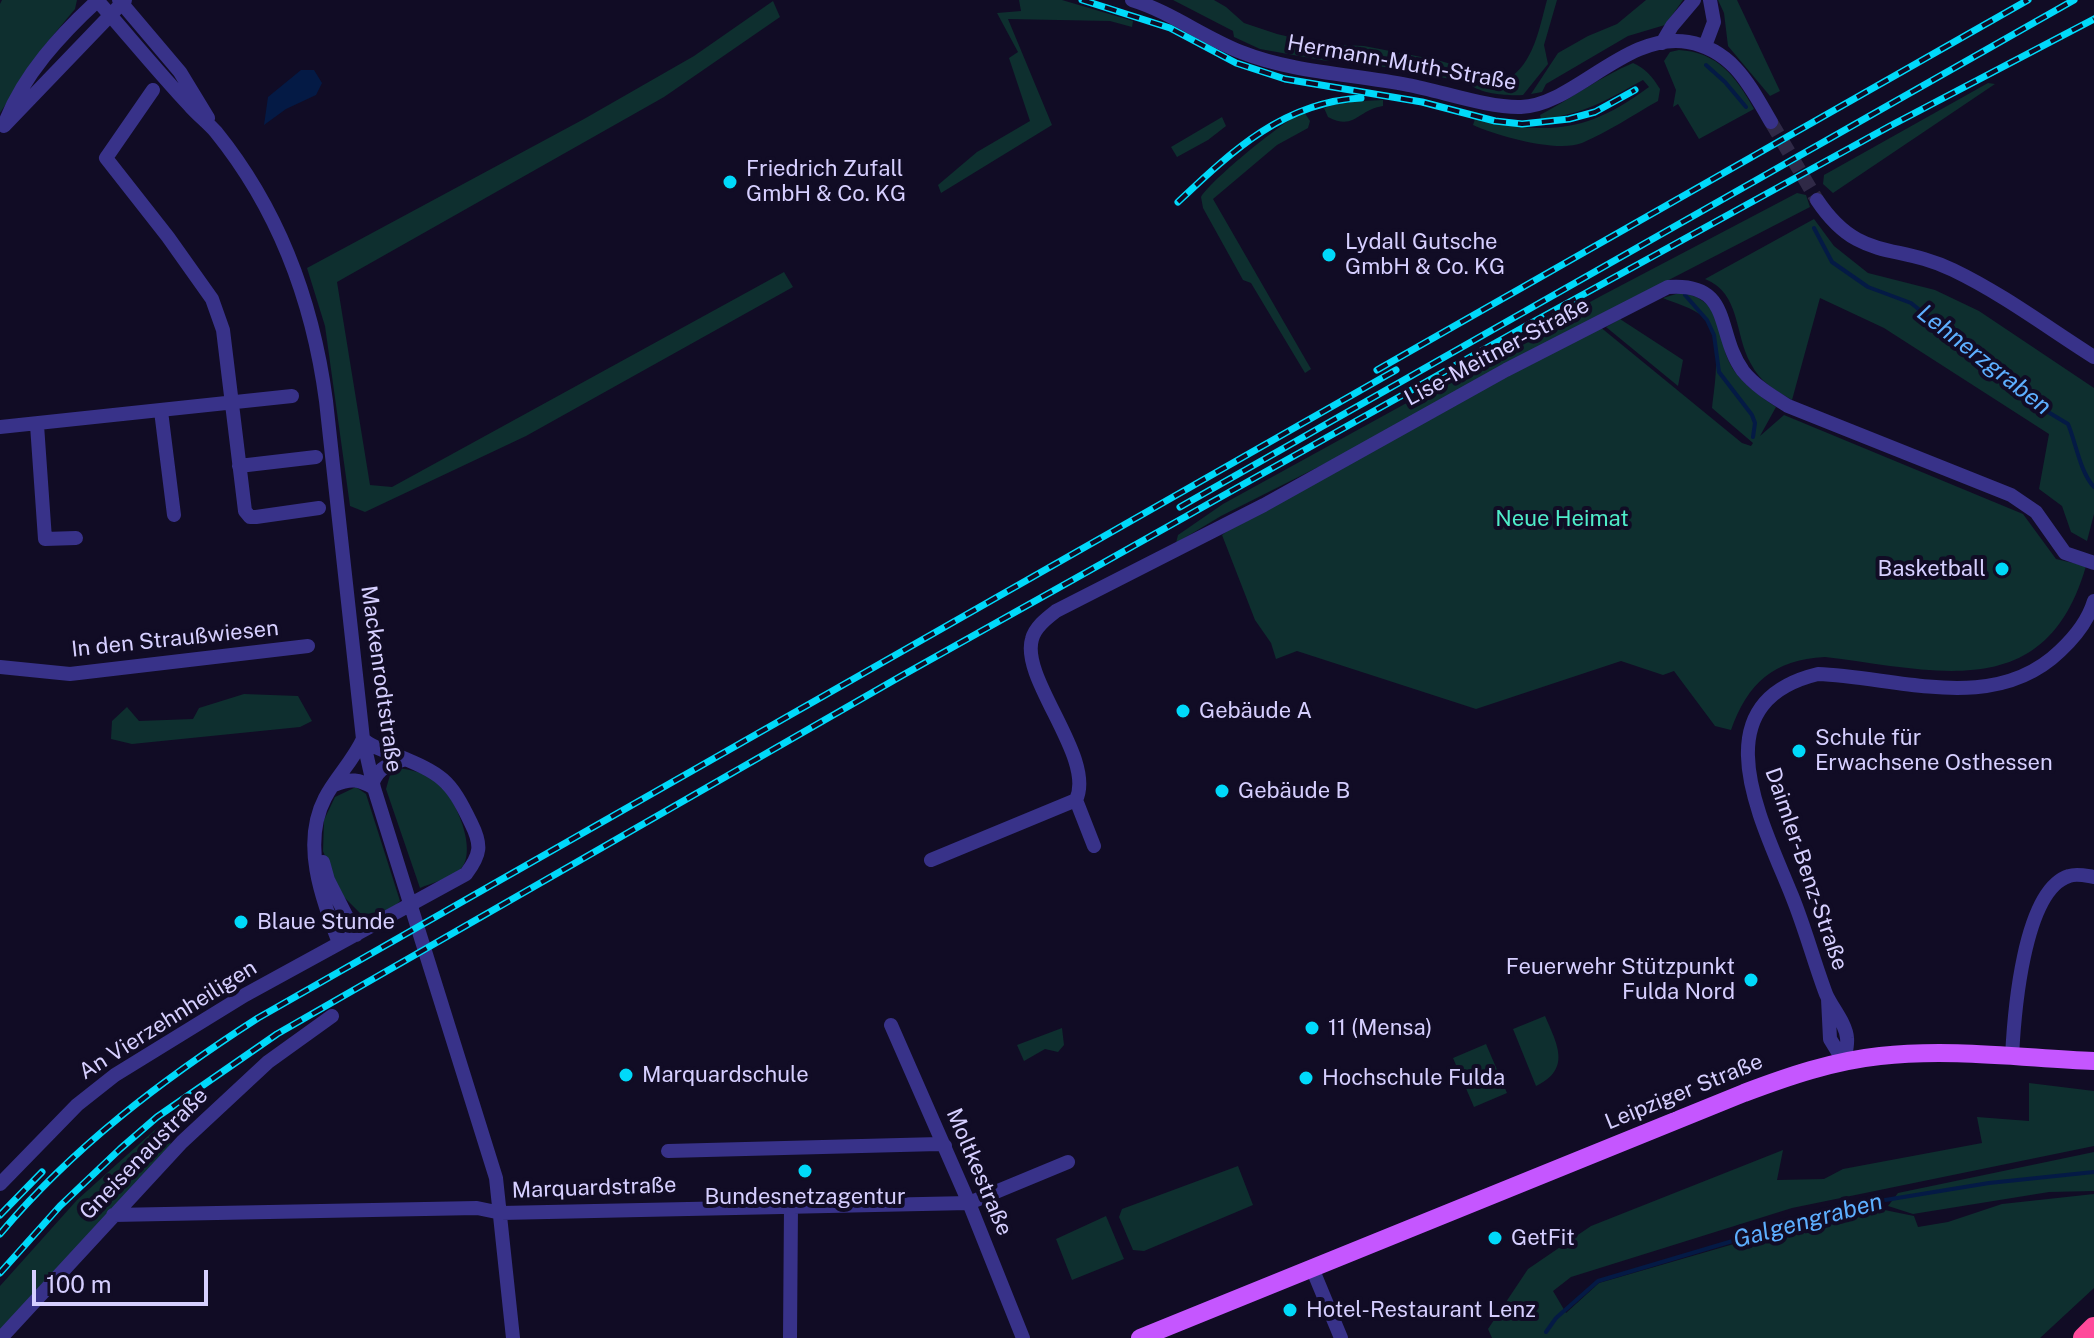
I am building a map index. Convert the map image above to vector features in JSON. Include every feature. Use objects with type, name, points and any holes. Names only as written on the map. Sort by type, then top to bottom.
[{"type":"highway","points":[[2087,1338],[2094,1328]]},
{"type":"highway","points":[[2087,1338],[2094,1334]]},
{"type":"main road","name":"Leipziger Straße","points":[[1140,1338],[1744,1093],[1816,1068],[1878,1056],[1918,1054],[2094,1061]]},
{"type":"street","points":[[2,129],[12,104],[31,75],[98,0]]},
{"type":"street","name":"Mackenrodtstraße","points":[[98,0],[214,129]]},
{"type":"street","name":"Hermann-Muth-Straße","points":[[1132,0],[1156,8],[1256,57],[1523,107],[1561,94],[1629,54],[1662,43],[1684,41],[1705,46]]},
{"type":"street","points":[[1662,43],[1694,0]]},
{"type":"street","points":[[1710,0],[1714,22],[1705,46],[1737,68],[1771,122]]},
{"type":"street","points":[[2,129],[122,1]]},
{"type":"street","name":"Mackenrodtstraße","points":[[122,1],[180,72],[214,129],[244,170],[285,245],[299,279],[320,353],[363,739],[374,785],[496,1178],[513,1338]]},
{"type":"street","points":[[153,90],[106,158],[212,299],[223,330],[243,508],[250,517],[319,508]]},
{"type":"street","points":[[1820,204],[1847,235],[1862,243],[1949,268],[1977,282],[2094,357]]},
{"type":"street","name":"Lise-Meitner-Straße","points":[[1077,798],[1079,783],[1069,745],[1033,661],[1031,641],[1043,621],[1071,601],[1264,505],[1506,370],[1668,287],[1687,286],[1710,297],[1719,308],[1731,347],[1743,371],[1764,391],[1788,406],[2011,495],[2036,512],[2065,553],[2094,563]]},
{"type":"street","points":[[0,427],[292,396]]},
{"type":"street","points":[[161,411],[174,515]]},
{"type":"street","points":[[37,425],[45,539],[76,538]]},
{"type":"street","points":[[239,466],[316,457]]},
{"type":"street","name":"Daimler-Benz-Straße","points":[[1844,1062],[1830,1039],[1828,999],[1768,835],[1746,761],[1749,733],[1760,707],[1783,687],[1799,678],[1818,674],[1945,689],[1983,687],[2010,681],[2040,667],[2062,649],[2088,617],[2094,601]]},
{"type":"street","name":"In den Straußwiesen","points":[[0,667],[70,674],[308,646]]},
{"type":"street","points":[[339,943],[324,905],[315,866],[316,819],[333,785],[363,739]]},
{"type":"street","name":"An Vierzehnheiligen","points":[[0,1184],[77,1105],[115,1075],[245,995],[457,881],[472,866],[480,840],[454,788],[440,776],[406,759],[371,747],[363,739]]},
{"type":"street","points":[[333,785],[348,779],[374,785],[376,775],[387,765],[406,759]]},
{"type":"street","points":[[931,860],[1077,798],[1094,846]]},
{"type":"street","points":[[315,839],[328,880],[356,935]]},
{"type":"street","points":[[2012,1057],[2018,974],[2042,903],[2049,890],[2070,875],[2094,877]]},
{"type":"street","name":"Gneisenaustraße","points":[[1,1338],[182,1142],[268,1062],[332,1016]]},
{"type":"street","name":"Moltkestraße","points":[[891,1025],[945,1146],[1023,1338]]},
{"type":"street","points":[[668,1151],[945,1146]]},
{"type":"street","name":"Marquardstraße","points":[[113,1215],[482,1209],[501,1213],[969,1203],[1068,1162]]},
{"type":"street","points":[[790,1338],[791,1205]]},
{"type":"street","points":[[1312,1268],[1341,1338]]},
{"type":"green space","points":[[2,0],[77,0],[75,9],[45,45],[0,113],[0,4]]},
{"type":"green space","points":[[1019,0],[1062,0],[1133,21],[1132,27],[1110,21],[1008,19],[1052,125],[941,193],[938,185],[977,152],[1030,121],[1009,58],[1018,52],[997,13],[1021,11]]},
{"type":"green space","points":[[1173,0],[1214,0],[1244,23],[1277,34],[1320,44],[1364,46],[1437,60],[1507,80],[1529,55],[1547,0],[1557,0],[1544,45],[1548,64],[1523,95],[1516,95],[1485,92],[1467,82],[1334,58],[1327,61],[1260,49],[1234,37],[1233,31]]},
{"type":"green space","points":[[1646,0],[1683,0],[1665,25],[1628,36],[1546,84],[1542,92],[1531,94],[1558,53],[1617,24]]},
{"type":"green space","points":[[1718,0],[1737,0],[1780,91],[1770,96],[1728,46],[1724,13]]},
{"type":"green space","points":[[773,1],[780,17],[664,97],[337,282],[370,485],[392,487],[784,272],[793,287],[526,436],[365,512],[350,506],[325,326],[307,268],[584,119],[694,56]]},
{"type":"green space","points":[[1679,50],[1705,56],[1724,68],[1754,109],[1699,139],[1678,104],[1673,107],[1676,90],[1664,61],[1670,52]]},
{"type":"green space","points":[[1633,63],[1645,70],[1657,84],[1660,89],[1658,101],[1582,143],[1571,146],[1543,145],[1473,125],[1475,119],[1546,128],[1586,122],[1606,114],[1649,87],[1643,80],[1583,110],[1541,119],[1540,115]]},
{"type":"green space","points":[[1988,83],[1995,84],[1833,193],[1823,184],[1824,175]]},
{"type":"green space","points":[[1383,100],[1383,106],[1344,122],[1328,117],[1324,108],[1343,102]]},
{"type":"green space","points":[[1304,112],[1310,121],[1308,128],[1277,145],[1213,199],[1311,369],[1305,373],[1251,283],[1243,280],[1203,208],[1201,197],[1249,151]]},
{"type":"green space","points":[[1222,117],[1226,126],[1177,157],[1171,147]]},
{"type":"green space","points":[[1797,193],[1806,195],[1810,207],[1512,361],[1176,543],[1178,535],[1223,504],[1601,296]]},
{"type":"green space","points":[[1814,219],[1834,246],[1868,273],[1935,290],[1979,311],[2094,388],[2094,514],[2087,541],[2071,532],[2062,506],[2039,489],[2049,434],[1884,328],[1820,298],[1792,400],[1763,381],[1746,352],[1731,304],[1717,285],[1705,279]]},
{"type":"green space","name":"Neue Heimat","points":[[1679,293],[1707,304],[1716,316],[1726,354],[1735,372],[1776,407],[1760,436],[1784,415],[2023,514],[2056,559],[2086,566],[2068,611],[2044,641],[2015,660],[1982,669],[1945,671],[1825,657],[1791,663],[1765,677],[1755,687],[1731,730],[1715,726],[1674,671],[1663,675],[1621,661],[1476,709],[1297,651],[1276,659],[1271,643],[1255,620],[1222,535],[1235,525],[1599,326],[1742,443],[1751,446],[1753,443],[1712,408],[1716,361],[1713,337],[1703,317],[1663,298]]},
{"type":"green space","points":[[1620,319],[1683,360],[1678,386],[1606,327]]},
{"type":"green space","points":[[244,694],[298,696],[312,721],[300,727],[132,744],[111,739],[112,721],[127,707],[139,721],[193,719],[199,708]]},
{"type":"green space","points":[[398,768],[425,775],[441,786],[456,808],[466,836],[465,861],[460,870],[420,888],[386,789],[390,775]]},
{"type":"green space","points":[[356,787],[366,794],[400,901],[392,909],[362,915],[339,892],[323,851],[324,820],[335,797]]},
{"type":"green space","points":[[1545,1016],[1557,1046],[1558,1064],[1547,1079],[1536,1086],[1513,1029]]},
{"type":"green space","points":[[1062,1028],[1064,1045],[1058,1052],[1045,1049],[1024,1061],[1017,1045]]},
{"type":"green space","points":[[1486,1044],[1507,1093],[1474,1107],[1453,1058]]},
{"type":"green space","points":[[2029,1083],[2094,1091],[2094,1146],[1792,1208],[1571,1277],[1553,1291],[1566,1313],[1599,1283],[1865,1206],[1914,1216],[1918,1227],[1948,1222],[2002,1204],[2094,1194],[2094,1288],[2040,1338],[1492,1338],[1488,1329],[1528,1269],[1591,1226],[1783,1150],[1777,1180],[1824,1179],[1843,1169],[1982,1143],[1977,1117],[2029,1121]]},
{"type":"green space","points":[[158,1127],[168,1134],[171,1145],[0,1333],[0,1286],[77,1200]]},
{"type":"green space","points":[[2094,1152],[2094,1191],[2049,1192],[1913,1214],[1888,1206],[1898,1193]]},
{"type":"green space","points":[[1238,1166],[1253,1205],[1144,1251],[1133,1250],[1119,1217],[1122,1209]]},
{"type":"green space","points":[[1106,1216],[1124,1259],[1072,1280],[1056,1239]]},
{"type":"water","points":[[301,70],[314,70],[322,83],[316,95],[286,109],[264,125],[268,97]]},
{"type":"waterway","name":"Lehnerzgraben","points":[[1706,65],[1746,107]]},
{"type":"waterway","name":"Lehnerzgraben","points":[[1814,228],[1832,262],[1868,287],[1911,303],[2038,406],[2068,424],[2082,465],[2094,487]]},
{"type":"waterway","points":[[1685,295],[1707,320],[1714,335],[1719,372],[1752,415],[1755,423],[1753,437]]},
{"type":"waterway","name":"Galgengraben","points":[[1546,1332],[1556,1318],[1598,1281],[1783,1226],[1873,1202],[1989,1183],[2094,1172]]},
{"type":"tunnel","points":[[1771,122],[1817,200]]},
{"type":"railway","points":[[1082,0],[1170,28],[1236,63],[1285,79],[1422,102],[1495,121],[1522,124],[1569,119],[1595,112],[1635,90]]},
{"type":"railway","points":[[1377,370],[2028,0]]},
{"type":"railway","points":[[1180,507],[2074,0]]},
{"type":"railway","points":[[0,1273],[60,1206],[157,1117],[277,1034],[903,675],[1524,327],[1890,126],[2094,19]]},
{"type":"railway","points":[[1178,202],[1239,148],[1283,119],[1307,109],[1361,98]]},
{"type":"railway","points":[[0,1234],[58,1172],[121,1116],[188,1065],[258,1018],[1396,370]]},
{"type":"railway","points":[[0,1215],[42,1172]]},
{"type":"place","name":"Friedrich Zufall GmbH & Co. KG","points":[[730,182]]},
{"type":"place","name":"Lydall Gutsche GmbH & Co. KG","points":[[1329,255]]},
{"type":"place","name":"Basketball","points":[[2002,569]]},
{"type":"place","name":"Gebäude A","points":[[1183,711]]},
{"type":"place","name":"Schule für Erwachsene Osthessen","points":[[1799,751]]},
{"type":"place","name":"Gebäude B","points":[[1222,791]]},
{"type":"place","name":"Blaue Stunde","points":[[241,922]]},
{"type":"place","name":"Feuerwehr Stützpunkt Fulda Nord","points":[[1751,980]]},
{"type":"place","name":"11 (Mensa)","points":[[1312,1028]]},
{"type":"place","name":"Marquardschule","points":[[626,1075]]},
{"type":"place","name":"Hochschule Fulda","points":[[1306,1078]]},
{"type":"place","name":"Bundesnetzagentur","points":[[805,1171]]},
{"type":"place","name":"GetFit","points":[[1495,1238]]},
{"type":"place","name":"Hotel-Restaurant Lenz","points":[[1290,1310]]}]
